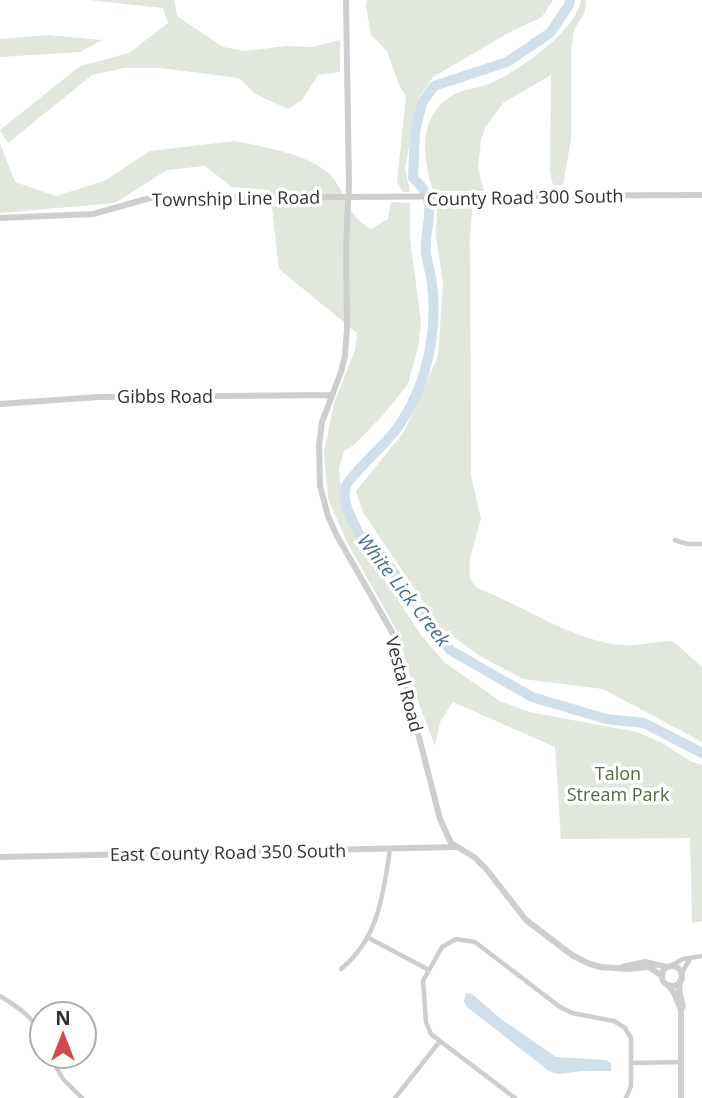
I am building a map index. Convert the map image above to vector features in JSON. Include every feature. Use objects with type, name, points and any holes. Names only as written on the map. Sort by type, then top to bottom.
[{"type":"street","name":"Vestal Road","points":[[346,0],[345,356],[331,395],[318,446],[323,503],[337,536],[392,632],[440,819],[448,838],[474,858],[526,920],[587,963],[601,967],[622,967],[645,962],[669,966]]},
{"type":"street","name":"County Road 300 South","points":[[347,197],[702,195]]},
{"type":"street","name":"Township Line Road","points":[[0,218],[93,214],[150,198],[347,197]]},
{"type":"street","name":"Gibbs Road","points":[[0,404],[98,397],[331,395]]},
{"type":"street","points":[[675,540],[687,544],[702,544]]},
{"type":"street","name":"East County Road 350 South","points":[[0,857],[457,847]]},
{"type":"street","points":[[341,969],[352,960],[367,937],[380,908],[390,849]]},
{"type":"street","points":[[367,937],[429,970]]},
{"type":"street","points":[[515,1098],[440,1041],[432,1034],[426,1022],[423,986],[442,947],[450,942],[461,939],[475,942],[560,1007],[572,1013],[623,1025],[631,1038],[631,1086],[626,1098]]},
{"type":"street","points":[[681,1010],[674,993],[662,976],[669,966],[683,958],[702,956]]},
{"type":"street","points":[[668,985],[674,985],[681,977],[690,959]]},
{"type":"street","points":[[669,966],[677,967],[681,977],[681,1098]]},
{"type":"street","name":"Vestal Road","points":[[622,967],[649,967],[662,976]]},
{"type":"street","points":[[0,996],[28,1015]]},
{"type":"street","points":[[396,1098],[440,1041]]},
{"type":"street","points":[[631,1063],[681,1062]]},
{"type":"street","points":[[58,1070],[82,1098]]},
{"type":"green space","points":[[88,0],[174,0],[177,16],[223,47],[245,51],[286,46],[312,47],[340,40],[340,72],[318,75],[302,100],[288,109],[255,94],[239,78],[160,68],[124,68],[92,75],[8,143],[0,130],[80,66],[129,53],[168,23],[163,8]]},
{"type":"green space","points":[[367,0],[553,0],[542,17],[510,32],[433,77],[418,99],[411,134],[405,169],[410,192],[403,192],[397,182],[406,96],[399,85],[387,51],[371,35]]},
{"type":"green space","points":[[581,0],[586,0],[585,12],[574,30],[571,52],[571,139],[563,185],[553,185],[550,172],[551,75],[503,103],[485,128],[478,168],[484,191],[433,191],[425,149],[429,123],[435,112],[444,101],[457,93],[489,84],[532,59],[569,24]]},
{"type":"green space","points":[[48,35],[102,40],[80,52],[0,57],[0,39]]},
{"type":"green space","name":"Talon Stream Park","points":[[235,141],[275,149],[317,165],[336,182],[358,219],[371,229],[388,219],[391,202],[410,203],[410,238],[421,322],[418,348],[408,384],[383,415],[353,446],[344,451],[339,469],[342,503],[368,555],[421,635],[444,662],[500,701],[529,712],[637,732],[702,765],[702,921],[692,923],[690,838],[561,839],[555,747],[453,702],[440,722],[435,746],[416,696],[397,631],[347,542],[328,499],[324,452],[334,403],[355,350],[357,333],[279,269],[270,190],[232,187],[205,166],[167,170],[115,203],[0,213],[0,143],[15,182],[56,196],[104,181],[150,151]]},
{"type":"green space","points":[[437,201],[473,202],[470,235],[471,476],[481,519],[470,558],[470,579],[477,588],[582,636],[619,645],[673,641],[702,667],[702,742],[603,689],[523,679],[480,656],[440,627],[363,512],[356,491],[404,432],[438,356],[443,284],[436,236]]},
{"type":"shaded area","points":[[466,993],[472,994],[501,1019],[556,1057],[606,1060],[611,1063],[611,1071],[559,1074],[549,1071],[467,1007],[464,1001]]},
{"type":"waterway","name":"White Lick Creek","points":[[570,0],[550,33],[507,62],[434,86],[422,103],[415,132],[413,178],[427,195],[429,204],[426,252],[433,303],[431,342],[422,379],[406,415],[346,486],[345,499],[360,536],[371,541],[450,650],[532,697],[606,719],[644,723],[702,753]]}]
